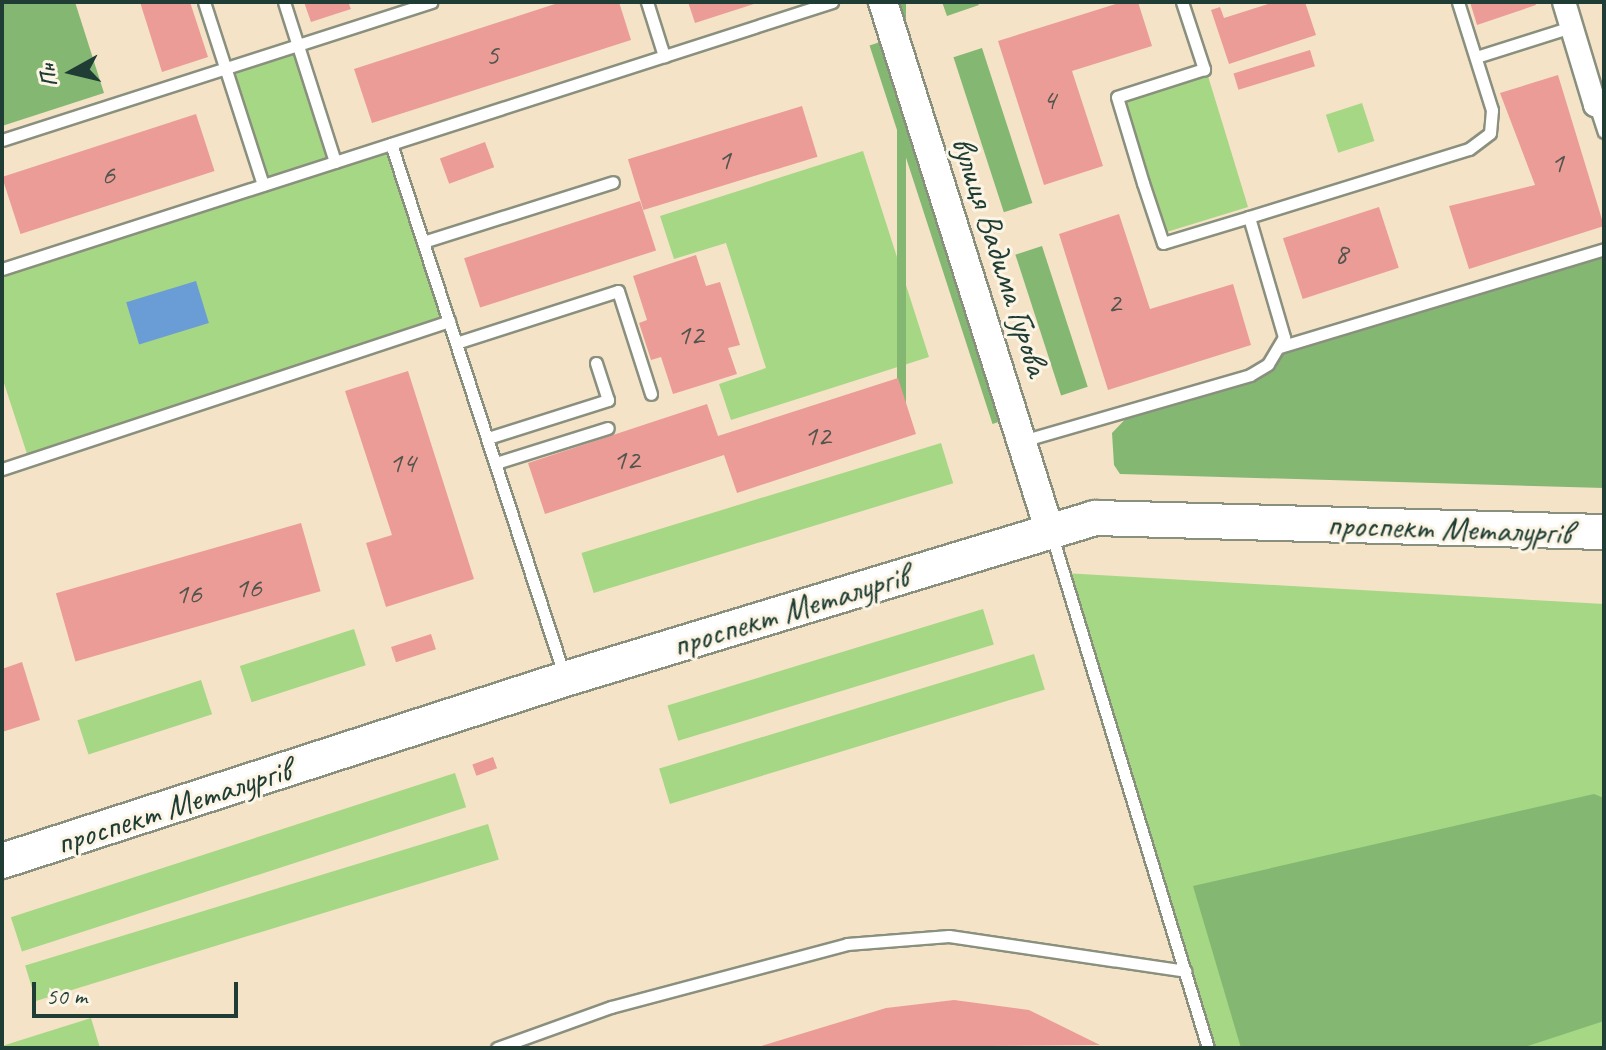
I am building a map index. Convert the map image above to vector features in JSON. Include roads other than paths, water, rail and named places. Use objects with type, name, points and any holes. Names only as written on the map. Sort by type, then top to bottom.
[{"type":"main road","name":"проспект Металургів","points":[[2,861],[565,679],[1095,518],[1604,532]]},
{"type":"street","name":"вулиця Вадима Гурова","points":[[883,2],[1050,532]]},
{"type":"street","points":[[1564,2],[1600,104]]},
{"type":"lane","points":[[204,2],[263,185]]},
{"type":"lane","points":[[284,2],[335,162]]},
{"type":"lane","points":[[2,140],[431,2]]},
{"type":"lane","points":[[647,2],[664,56]]},
{"type":"lane","points":[[2,269],[832,2]]},
{"type":"lane","points":[[1182,2],[1204,69],[1117,97],[1163,243],[1479,143],[1493,122],[1458,2]]},
{"type":"lane","points":[[1476,57],[1571,27]]},
{"type":"lane","points":[[1600,104],[1604,132]]},
{"type":"lane","points":[[391,144],[565,679]]},
{"type":"lane","points":[[423,242],[613,182]]},
{"type":"lane","points":[[1022,442],[1250,375],[1268,364],[1284,337],[1249,217]]},
{"type":"lane","points":[[1280,347],[1604,249]]},
{"type":"lane","points":[[456,343],[618,291],[651,394]]},
{"type":"lane","points":[[2,469],[449,321]]},
{"type":"lane","points":[[488,438],[608,400],[596,363]]},
{"type":"lane","points":[[496,463],[608,428]]},
{"type":"lane","points":[[1050,532],[1208,1048]]},
{"type":"lane","points":[[497,1048],[611,1007],[847,944],[949,936],[1185,971]]},
{"type":"water","points":[[196,281],[209,323],[139,344],[126,302]]}]
